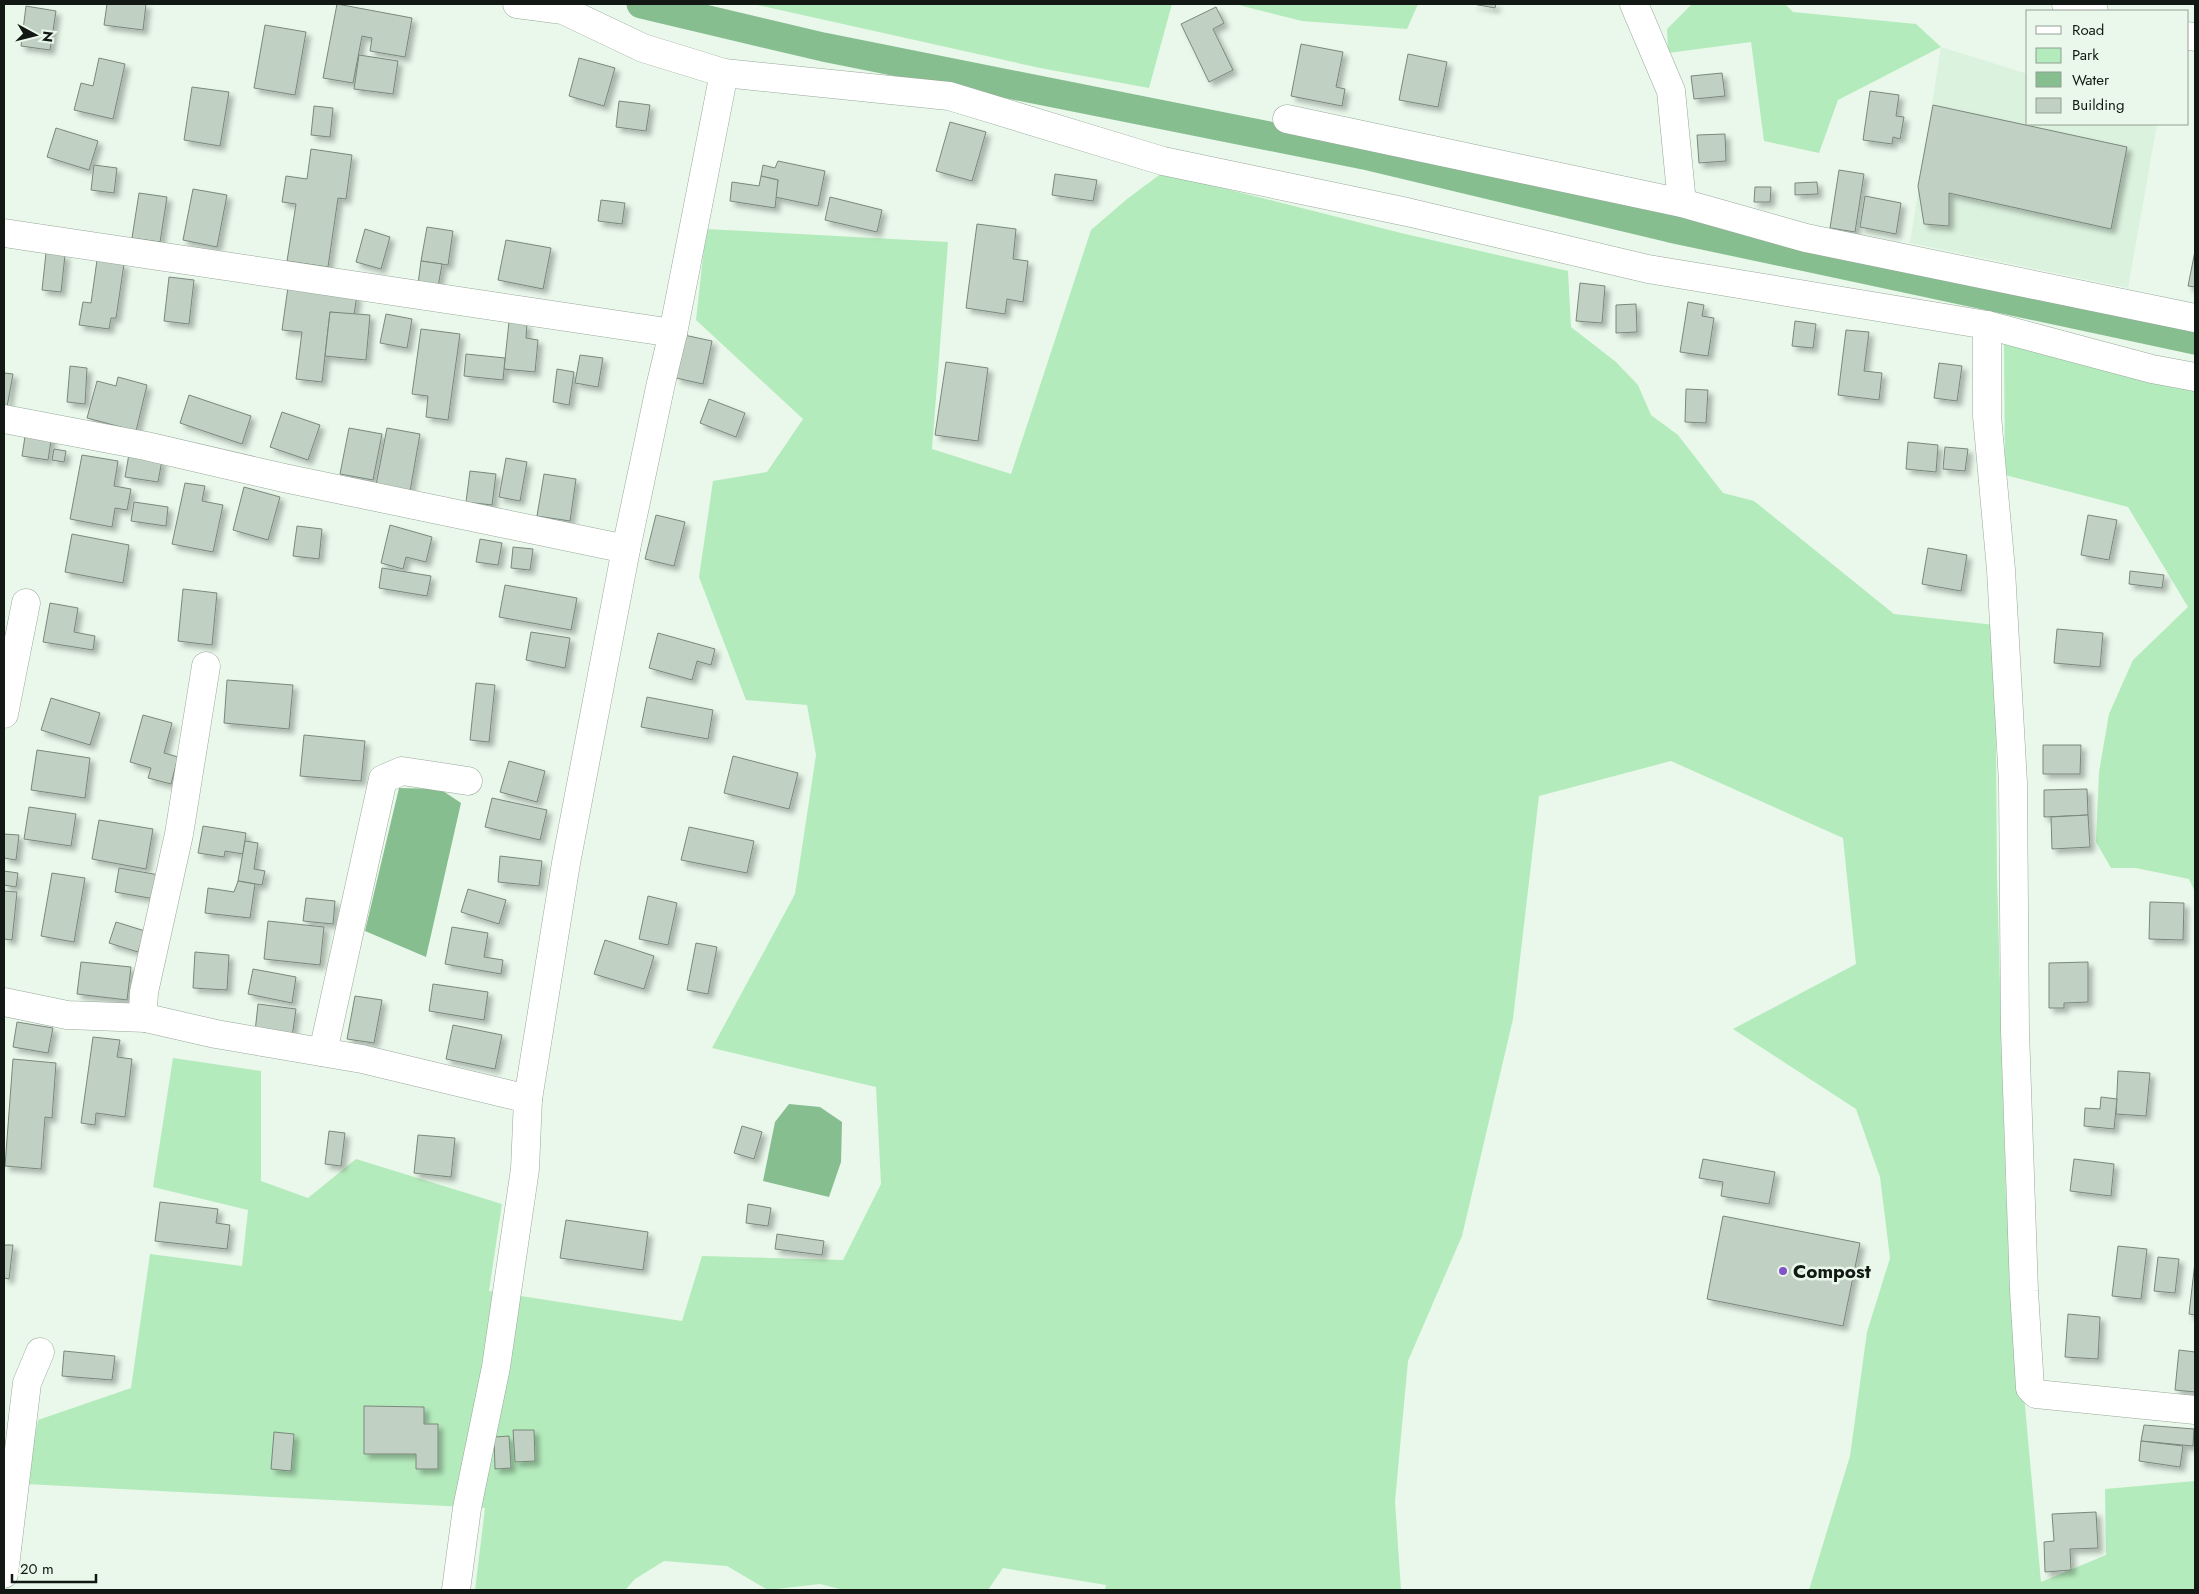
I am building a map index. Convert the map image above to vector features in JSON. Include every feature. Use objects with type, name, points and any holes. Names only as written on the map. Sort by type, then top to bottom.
[{"type":"main road","points":[[517,4],[563,10],[644,48],[724,73],[949,96],[1163,161],[1407,212],[1648,268],[1987,325],[2152,369],[2195,377]]},
{"type":"main road","points":[[1634,4],[1671,91],[1682,203]]},
{"type":"main road","points":[[2066,4],[2090,10]]},
{"type":"main road","points":[[456,1590],[467,1508],[496,1367],[526,1169],[528,1099],[566,863],[626,549],[673,333],[724,73]]},
{"type":"main road","points":[[1287,119],[1682,203],[1806,238],[2195,318]]},
{"type":"main road","points":[[4,233],[673,333]]},
{"type":"main road","points":[[1987,325],[1987,416],[2001,570],[2012,783],[2015,1032],[2023,1273],[2030,1388],[2036,1394],[2195,1410]]},
{"type":"main road","points":[[4,419],[146,446],[284,478],[626,549]]},
{"type":"main road","points":[[4,714],[26,603]]},
{"type":"main road","points":[[146,1018],[143,1010],[144,992],[179,834],[206,666]]},
{"type":"main road","points":[[323,1052],[382,779],[402,771],[468,781]]},
{"type":"main road","points":[[4,1002],[67,1016],[146,1018],[216,1034],[362,1059],[528,1099]]},
{"type":"main road","points":[[4,1574],[27,1383],[40,1352]]},
{"type":"shaded area","points":[[1941,47],[2026,73],[2026,125],[2157,125],[2128,288],[1910,243]]},
{"type":"green space","points":[[753,4],[1172,4],[1149,88],[1040,68]]},
{"type":"green space","points":[[1235,4],[1418,4],[1407,29],[1302,21]]},
{"type":"green space","points":[[1692,4],[1785,4],[1793,12],[1916,24],[1941,47],[1838,100],[1819,153],[1764,141],[1751,42],[1668,53],[1667,29]]},
{"type":"green space","points":[[1162,173],[1401,233],[1568,271],[1571,327],[1616,362],[1638,385],[1651,415],[1678,435],[1723,493],[1754,501],[1894,614],[1995,625],[1997,877],[2006,1197],[2041,1582],[2106,1555],[2105,1489],[2195,1481],[2195,1590],[1809,1590],[1850,1456],[1867,1332],[1890,1258],[1880,1177],[1856,1109],[1733,1029],[1856,964],[1843,838],[1671,761],[1539,796],[1513,1019],[1462,1236],[1408,1361],[1395,1501],[1401,1590],[1105,1590],[1106,1585],[1003,1568],[988,1590],[843,1590],[820,1584],[768,1590],[727,1566],[664,1561],[635,1579],[625,1590],[475,1590],[485,1508],[26,1484],[38,1420],[131,1388],[150,1254],[242,1266],[248,1210],[153,1187],[173,1058],[261,1071],[261,1181],[308,1198],[356,1159],[502,1204],[489,1291],[682,1321],[702,1256],[843,1260],[881,1184],[876,1087],[712,1048],[795,894],[816,755],[807,705],[746,700],[699,577],[713,481],[767,472],[803,419],[696,320],[706,229],[948,242],[932,449],[1011,474],[1091,230],[1127,199]]},
{"type":"green space","points":[[2004,341],[2195,386],[2195,892],[2189,879],[2136,868],[2111,868],[2096,842],[2099,772],[2109,714],[2133,660],[2188,607],[2128,507],[2005,475]]},
{"type":"water","points":[[399,788],[440,789],[461,803],[426,957],[365,931]]},
{"type":"water","points":[[789,1104],[820,1107],[842,1122],[841,1162],[829,1197],[763,1181],[775,1122]]},
{"type":"building","points":[[107,4],[146,4],[143,30],[104,25]]},
{"type":"building","points":[[337,4],[412,18],[405,57],[370,51],[372,38],[362,36],[353,83],[323,78]]},
{"type":"building","points":[[1473,4],[1496,4],[1495,8]]},
{"type":"building","points":[[26,6],[56,11],[50,50],[21,46]]},
{"type":"building","points":[[1216,7],[1224,23],[1213,29],[1233,70],[1209,82],[1181,24]]},
{"type":"building","points":[[265,25],[306,32],[295,95],[254,88]]},
{"type":"building","points":[[1301,44],[1343,52],[1336,87],[1345,89],[1342,106],[1291,96]]},
{"type":"building","points":[[1408,54],[1447,62],[1438,107],[1399,100]]},
{"type":"building","points":[[359,55],[398,61],[393,94],[354,89]]},
{"type":"building","points":[[99,58],[125,64],[113,119],[74,110],[81,83],[93,86]]},
{"type":"building","points":[[579,58],[615,68],[604,106],[569,96]]},
{"type":"building","points":[[1722,73],[1725,96],[1694,99],[1691,76]]},
{"type":"building","points":[[192,87],[229,92],[220,146],[184,140]]},
{"type":"building","points":[[1870,91],[1899,95],[1896,116],[1904,117],[1900,139],[1893,137],[1892,144],[1863,140]]},
{"type":"building","points":[[619,101],[650,105],[646,131],[616,127]]},
{"type":"building","points":[[1933,105],[2127,147],[2111,229],[1949,193],[1949,226],[1924,224],[1918,186]]},
{"type":"building","points":[[314,106],[333,108],[330,137],[311,135]]},
{"type":"building","points":[[950,122],[986,132],[972,181],[936,171]]},
{"type":"building","points":[[56,128],[98,141],[89,170],[47,157]]},
{"type":"building","points":[[1725,134],[1726,161],[1699,163],[1697,135]]},
{"type":"building","points":[[311,149],[352,155],[346,199],[338,198],[328,267],[287,261],[296,204],[282,202],[286,176],[307,179]]},
{"type":"building","points":[[778,161],[825,171],[818,206],[775,197],[778,180],[761,176],[763,165],[775,168]]},
{"type":"building","points":[[94,165],[117,168],[114,193],[91,190]]},
{"type":"building","points":[[1839,170],[1864,174],[1855,232],[1830,228]]},
{"type":"building","points":[[1055,174],[1097,180],[1093,201],[1052,195]]},
{"type":"building","points":[[761,176],[778,180],[775,208],[730,201],[732,182],[759,186]]},
{"type":"building","points":[[1817,182],[1818,194],[1795,195],[1795,183]]},
{"type":"building","points":[[1755,187],[1771,187],[1770,202],[1754,202]]},
{"type":"building","points":[[193,189],[227,195],[217,247],[183,240]]},
{"type":"building","points":[[139,193],[167,197],[160,242],[132,238]]},
{"type":"building","points":[[1865,196],[1901,203],[1896,234],[1860,227]]},
{"type":"building","points":[[830,197],[882,210],[877,232],[825,220]]},
{"type":"building","points":[[601,200],[625,203],[622,224],[598,221]]},
{"type":"building","points":[[977,224],[1016,229],[1013,259],[1028,261],[1023,302],[1007,299],[1005,314],[966,308]]},
{"type":"building","points":[[427,227],[453,231],[448,265],[421,261]]},
{"type":"building","points":[[365,229],[390,237],[381,269],[356,262]]},
{"type":"building","points":[[506,240],[551,248],[543,289],[498,280]]},
{"type":"building","points":[[2195,251],[2195,287],[2188,286]]},
{"type":"building","points":[[46,253],[65,255],[61,292],[42,290]]},
{"type":"building","points":[[97,260],[124,264],[116,318],[111,318],[109,329],[79,325],[83,302],[91,303]]},
{"type":"building","points":[[421,261],[442,264],[438,287],[418,284]]},
{"type":"building","points":[[169,277],[194,280],[189,324],[164,321]]},
{"type":"building","points":[[1580,283],[1605,286],[1602,323],[1576,321]]},
{"type":"building","points":[[288,287],[357,295],[354,315],[330,312],[322,382],[296,379],[302,332],[282,330]]},
{"type":"building","points":[[1688,302],[1704,305],[1702,316],[1714,318],[1708,356],[1680,352]]},
{"type":"building","points":[[1636,304],[1637,332],[1616,333],[1616,305]]},
{"type":"building","points":[[330,312],[370,315],[366,360],[325,356]]},
{"type":"building","points":[[386,314],[412,319],[407,348],[380,343]]},
{"type":"building","points":[[1795,321],[1816,324],[1813,348],[1792,346]]},
{"type":"building","points":[[509,322],[527,324],[526,338],[538,340],[535,372],[504,369]]},
{"type":"building","points":[[421,329],[460,334],[448,420],[426,417],[428,396],[412,394]]},
{"type":"building","points":[[1846,330],[1869,332],[1864,371],[1882,373],[1879,400],[1838,395]]},
{"type":"building","points":[[684,335],[712,341],[703,384],[676,378]]},
{"type":"building","points":[[466,354],[505,358],[503,380],[464,376]]},
{"type":"building","points":[[580,355],[603,358],[598,387],[575,383]]},
{"type":"building","points":[[946,362],[988,368],[978,441],[935,435]]},
{"type":"building","points":[[1939,363],[1962,366],[1957,401],[1934,398]]},
{"type":"building","points":[[70,366],[87,368],[85,404],[67,402]]},
{"type":"building","points":[[557,369],[574,372],[569,405],[553,402]]},
{"type":"building","points":[[4,373],[13,374],[7,407],[4,406]]},
{"type":"building","points":[[118,377],[147,385],[136,431],[87,418],[97,381],[116,386]]},
{"type":"building","points":[[1686,389],[1708,390],[1706,423],[1685,422]]},
{"type":"building","points":[[189,395],[251,416],[242,444],[180,423]]},
{"type":"building","points":[[709,399],[745,413],[736,437],[700,423]]},
{"type":"building","points":[[282,412],[320,425],[308,460],[270,447]]},
{"type":"building","points":[[349,428],[382,434],[373,480],[340,474]]},
{"type":"building","points":[[387,428],[420,434],[410,491],[376,485]]},
{"type":"building","points":[[26,430],[52,434],[48,460],[22,456]]},
{"type":"building","points":[[1908,442],[1938,445],[1936,472],[1906,469]]},
{"type":"building","points":[[1945,447],[1968,449],[1965,471],[1943,469]]},
{"type":"building","points":[[54,449],[66,451],[64,462],[52,460]]},
{"type":"building","points":[[129,454],[162,460],[158,482],[125,477]]},
{"type":"building","points":[[82,455],[118,461],[114,486],[131,489],[127,510],[115,508],[112,527],[70,519]]},
{"type":"building","points":[[506,458],[527,462],[520,501],[499,497]]},
{"type":"building","points":[[470,471],[496,474],[492,505],[466,502]]},
{"type":"building","points":[[544,474],[576,479],[570,521],[537,516]]},
{"type":"building","points":[[185,483],[205,486],[202,501],[223,505],[213,552],[172,544]]},
{"type":"building","points":[[244,487],[280,497],[268,540],[233,530]]},
{"type":"building","points":[[134,502],[168,507],[166,526],[131,521]]},
{"type":"building","points":[[656,515],[685,522],[674,566],[645,559]]},
{"type":"building","points":[[2088,515],[2117,520],[2109,560],[2081,555]]},
{"type":"building","points":[[390,525],[432,537],[426,562],[406,557],[403,569],[381,563]]},
{"type":"building","points":[[297,526],[322,529],[319,559],[293,556]]},
{"type":"building","points":[[72,534],[129,545],[123,583],[65,572]]},
{"type":"building","points":[[480,539],[502,543],[498,565],[476,562]]},
{"type":"building","points":[[513,547],[533,549],[530,570],[511,568]]},
{"type":"building","points":[[1928,548],[1967,555],[1961,591],[1922,584]]},
{"type":"building","points":[[382,568],[431,576],[427,596],[379,588]]},
{"type":"building","points":[[2130,571],[2164,575],[2162,588],[2129,584]]},
{"type":"building","points":[[505,585],[577,598],[571,630],[499,617]]},
{"type":"building","points":[[183,589],[217,593],[212,645],[178,641]]},
{"type":"building","points":[[50,603],[78,608],[74,632],[95,636],[93,650],[43,642]]},
{"type":"building","points":[[2057,629],[2103,633],[2100,667],[2054,663]]},
{"type":"building","points":[[531,632],[570,638],[565,668],[526,660]]},
{"type":"building","points":[[658,633],[715,649],[711,665],[697,661],[692,680],[649,668]]},
{"type":"building","points":[[227,680],[293,685],[289,729],[224,723]]},
{"type":"building","points":[[476,683],[495,685],[489,742],[470,740]]},
{"type":"building","points":[[647,697],[713,710],[708,739],[641,727]]},
{"type":"building","points":[[51,698],[100,713],[90,745],[41,730]]},
{"type":"building","points":[[143,715],[172,723],[164,753],[178,757],[171,784],[148,778],[151,768],[130,762]]},
{"type":"building","points":[[304,735],[365,741],[361,781],[300,776]]},
{"type":"building","points":[[2043,745],[2081,745],[2080,774],[2043,774]]},
{"type":"building","points":[[37,750],[90,758],[85,798],[31,790]]},
{"type":"building","points":[[733,756],[798,773],[789,809],[724,793]]},
{"type":"building","points":[[509,761],[545,771],[537,802],[500,792]]},
{"type":"building","points":[[2087,789],[2088,815],[2044,817],[2044,790]]},
{"type":"building","points":[[492,798],[547,810],[540,840],[485,827]]},
{"type":"building","points":[[29,807],[76,814],[71,846],[24,839]]},
{"type":"building","points":[[2088,815],[2090,847],[2052,849],[2051,817]]},
{"type":"building","points":[[99,820],[153,829],[146,869],[92,859]]},
{"type":"building","points":[[203,826],[246,833],[243,854],[225,851],[224,857],[198,853]]},
{"type":"building","points":[[689,827],[754,841],[747,873],[681,860]]},
{"type":"building","points":[[4,834],[19,835],[16,860],[4,858]]},
{"type":"building","points":[[245,841],[258,843],[254,869],[265,871],[262,885],[238,881]]},
{"type":"building","points":[[500,856],[542,861],[539,886],[498,882]]},
{"type":"building","points":[[119,868],[159,875],[155,899],[115,892]]},
{"type":"building","points":[[4,871],[18,873],[16,887],[4,885]]},
{"type":"building","points":[[52,873],[85,878],[74,942],[41,936]]},
{"type":"building","points":[[238,881],[255,884],[250,918],[205,913],[208,888],[234,892]]},
{"type":"building","points":[[468,889],[506,900],[499,924],[461,912]]},
{"type":"building","points":[[4,891],[17,892],[12,940],[4,939]]},
{"type":"building","points":[[648,896],[677,903],[668,945],[639,939]]},
{"type":"building","points":[[306,898],[335,901],[333,924],[303,921]]},
{"type":"building","points":[[2150,902],[2184,903],[2183,940],[2149,939]]},
{"type":"building","points":[[268,921],[324,927],[320,965],[264,959]]},
{"type":"building","points":[[116,922],[145,931],[138,952],[109,943]]},
{"type":"building","points":[[452,927],[488,933],[484,957],[503,960],[501,974],[445,964]]},
{"type":"building","points":[[605,940],[654,956],[644,989],[594,974]]},
{"type":"building","points":[[696,943],[717,947],[708,994],[687,990]]},
{"type":"building","points":[[195,952],[229,955],[227,990],[193,988]]},
{"type":"building","points":[[81,962],[131,967],[127,1000],[77,994]]},
{"type":"building","points":[[2088,962],[2088,1002],[2064,1003],[2064,1008],[2049,1008],[2049,963]]},
{"type":"building","points":[[253,969],[296,977],[292,1003],[248,994]]},
{"type":"building","points":[[433,984],[488,992],[484,1020],[429,1011]]},
{"type":"building","points":[[355,996],[382,1000],[374,1043],[347,1039]]},
{"type":"building","points":[[258,1004],[296,1009],[292,1037],[255,1032]]},
{"type":"building","points":[[17,1022],[53,1028],[48,1053],[13,1047]]},
{"type":"building","points":[[453,1025],[502,1035],[495,1069],[446,1059]]},
{"type":"building","points":[[93,1037],[120,1040],[117,1057],[132,1059],[125,1117],[96,1113],[95,1125],[81,1123]]},
{"type":"building","points":[[13,1059],[56,1063],[52,1118],[45,1117],[41,1169],[5,1166]]},
{"type":"building","points":[[2118,1071],[2150,1073],[2146,1116],[2116,1114]]},
{"type":"building","points":[[2101,1097],[2117,1099],[2114,1129],[2084,1126],[2085,1108],[2100,1109]]},
{"type":"building","points":[[742,1126],[762,1132],[754,1159],[734,1153]]},
{"type":"building","points":[[329,1131],[345,1133],[341,1166],[325,1164]]},
{"type":"building","points":[[418,1135],[455,1138],[451,1177],[414,1173]]},
{"type":"building","points":[[1703,1159],[1775,1172],[1769,1204],[1721,1196],[1723,1182],[1699,1178]]},
{"type":"building","points":[[2074,1159],[2114,1164],[2111,1196],[2070,1191]]},
{"type":"building","points":[[160,1202],[218,1209],[216,1223],[230,1225],[227,1249],[155,1241]]},
{"type":"building","points":[[748,1204],[771,1208],[768,1226],[746,1223]]},
{"type":"building","name":"Compost","points":[[1723,1216],[1860,1243],[1843,1326],[1707,1299]]},
{"type":"building","points":[[566,1220],[648,1232],[643,1270],[560,1258]]},
{"type":"building","points":[[777,1234],[824,1241],[822,1255],[775,1249]]},
{"type":"building","points":[[4,1245],[13,1245],[9,1279],[4,1278]]},
{"type":"building","points":[[2118,1246],[2147,1249],[2141,1299],[2112,1296]]},
{"type":"building","points":[[2158,1257],[2179,1259],[2175,1293],[2154,1291]]},
{"type":"building","points":[[2195,1262],[2195,1315],[2189,1314]]},
{"type":"building","points":[[2068,1314],[2100,1317],[2098,1359],[2065,1357]]},
{"type":"building","points":[[2179,1350],[2195,1352],[2195,1392],[2175,1390]]},
{"type":"building","points":[[64,1351],[115,1356],[112,1380],[62,1376]]},
{"type":"building","points":[[364,1406],[424,1407],[424,1424],[438,1424],[438,1469],[416,1469],[416,1454],[364,1454]]},
{"type":"building","points":[[2144,1425],[2194,1429],[2193,1446],[2141,1441]]},
{"type":"building","points":[[513,1430],[534,1430],[535,1461],[515,1462]]},
{"type":"building","points":[[274,1432],[294,1434],[291,1471],[271,1469]]},
{"type":"building","points":[[509,1436],[511,1468],[495,1469],[494,1437]]},
{"type":"building","points":[[2141,1441],[2183,1446],[2180,1467],[2139,1461]]},
{"type":"building","points":[[2096,1512],[2098,1548],[2070,1549],[2071,1570],[2045,1572],[2044,1542],[2054,1541],[2052,1514]]},
{"type":"waterway","points":[[641,4],[823,47],[1364,155],[1670,228],[2195,340]]},
{"type":"place","name":"Compost","points":[[1783,1271]]}]
